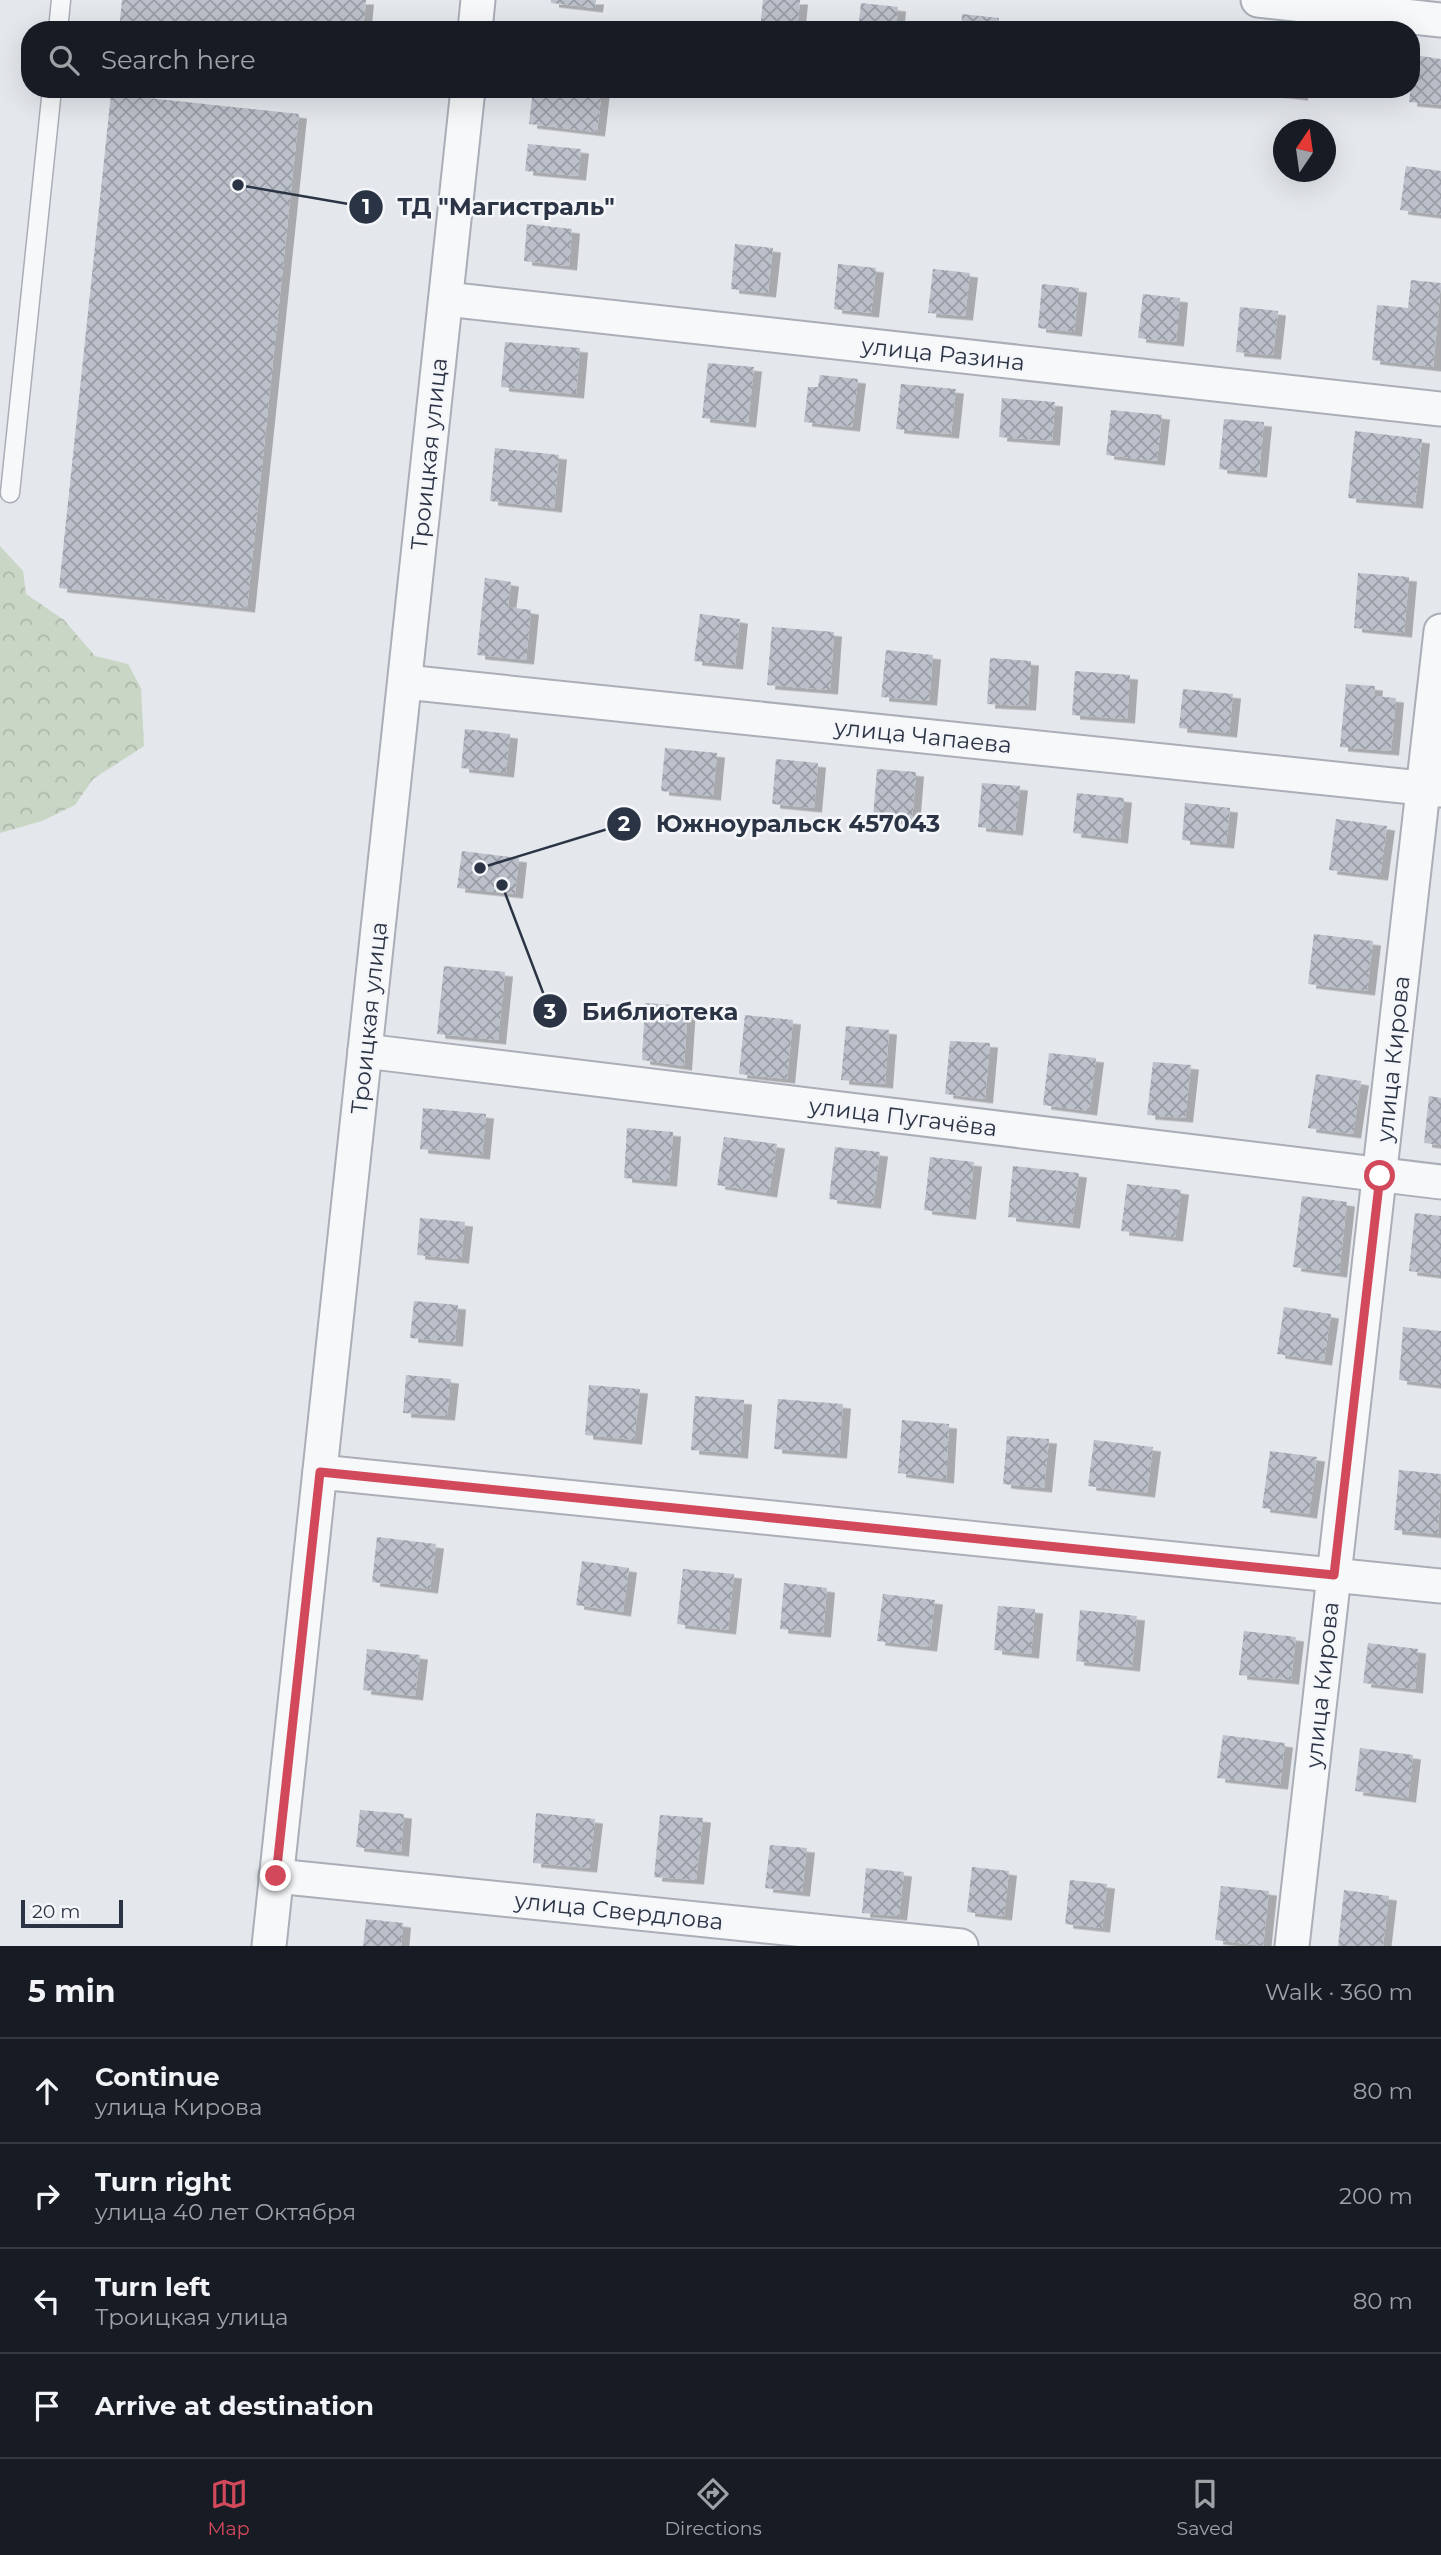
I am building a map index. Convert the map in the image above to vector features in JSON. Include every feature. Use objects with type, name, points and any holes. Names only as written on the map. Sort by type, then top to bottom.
[{"type":"street","points":[[476,21],[478,0]]},
{"type":"street","points":[[1258,0],[1441,20]]},
{"type":"street","name":"Троицкая улица","points":[[269,1946],[467,98]]},
{"type":"street","name":"улица Разина","points":[[446,299],[1441,409]]},
{"type":"street","name":"улица Кирова","points":[[1292,1946],[1380,1176],[1432,789],[1441,631]]},
{"type":"street","name":"улица Чапаева","points":[[405,682],[1432,789]]},
{"type":"street","name":"улица Пугачёва","points":[[365,1051],[1441,1182]]},
{"type":"street","points":[[320,1472],[1441,1586]]},
{"type":"street","name":"улица Свердлова","points":[[276,1876],[961,1946]]},
{"type":"lane","points":[[59,21],[61,0]]},
{"type":"lane","points":[[10,493],[51,98]]},
{"type":"green space","points":[[0,546],[23,571],[26,594],[64,620],[95,656],[128,664],[141,688],[144,746],[93,779],[75,805],[42,821],[0,833]]},
{"type":"building","points":[[122,0],[366,0],[364,21],[120,21]]},
{"type":"building","points":[[551,0],[596,0],[595,8],[551,3]]},
{"type":"building","points":[[763,0],[800,0],[798,21],[761,21]]},
{"type":"building","points":[[861,3],[898,7],[897,21],[859,21]]},
{"type":"building","points":[[962,14],[999,18],[999,21],[962,21]]},
{"type":"building","points":[[1420,56],[1441,59],[1441,105],[1409,102],[1409,98],[1420,98]]},
{"type":"building","points":[[111,98],[149,98],[299,114],[247,608],[59,588]]},
{"type":"building","points":[[532,98],[601,98],[597,132],[529,124]]},
{"type":"building","points":[[528,144],[581,149],[578,176],[525,171]]},
{"type":"building","points":[[1406,166],[1441,171],[1441,215],[1400,210]]},
{"type":"building","points":[[527,224],[572,229],[569,266],[524,261]]},
{"type":"building","points":[[735,244],[773,248],[768,293],[731,289]]},
{"type":"building","points":[[838,264],[876,268],[871,313],[834,309]]},
{"type":"building","points":[[933,269],[970,273],[965,316],[928,313]]},
{"type":"building","points":[[1411,280],[1441,283],[1433,367],[1372,360],[1377,305],[1408,308]]},
{"type":"building","points":[[1042,284],[1079,288],[1074,332],[1038,328]]},
{"type":"building","points":[[1143,294],[1180,298],[1176,342],[1138,338]]},
{"type":"building","points":[[1240,307],[1278,311],[1273,355],[1236,352]]},
{"type":"building","points":[[505,342],[580,348],[576,394],[501,387]]},
{"type":"building","points":[[708,363],[754,367],[748,423],[702,418]]},
{"type":"building","points":[[820,375],[858,379],[852,427],[804,422],[808,387],[818,387]]},
{"type":"building","points":[[901,384],[956,389],[951,434],[896,429]]},
{"type":"building","points":[[1002,398],[1055,402],[1052,441],[999,437]]},
{"type":"building","points":[[1111,410],[1162,415],[1157,461],[1106,455]]},
{"type":"building","points":[[1224,419],[1264,422],[1259,473],[1219,469]]},
{"type":"building","points":[[1355,431],[1422,439],[1415,504],[1348,498]]},
{"type":"building","points":[[495,448],[559,455],[554,508],[490,501]]},
{"type":"building","points":[[1358,573],[1409,577],[1404,633],[1354,628]]},
{"type":"building","points":[[485,578],[511,582],[508,607],[531,610],[526,660],[477,655]]},
{"type":"building","points":[[700,614],[740,619],[735,665],[694,661]]},
{"type":"building","points":[[772,627],[834,632],[830,690],[767,685]]},
{"type":"building","points":[[886,650],[933,655],[929,701],[881,697]]},
{"type":"building","points":[[990,658],[1031,661],[1028,706],[987,704]]},
{"type":"building","points":[[1075,671],[1130,675],[1127,719],[1072,715]]},
{"type":"building","points":[[1346,684],[1375,686],[1374,696],[1396,698],[1391,751],[1340,747]]},
{"type":"building","points":[[1183,689],[1233,694],[1229,733],[1179,728]]},
{"type":"building","points":[[465,729],[510,734],[506,773],[461,768]]},
{"type":"building","points":[[665,748],[717,753],[713,796],[661,791]]},
{"type":"building","points":[[776,759],[818,763],[814,808],[772,804]]},
{"type":"building","points":[[877,769],[916,772],[912,821],[873,818]]},
{"type":"building","points":[[982,783],[1020,786],[1015,831],[978,827]]},
{"type":"building","points":[[1077,793],[1124,798],[1120,839],[1073,833]]},
{"type":"building","points":[[1185,803],[1230,808],[1226,844],[1182,840]]},
{"type":"building","points":[[1336,819],[1387,826],[1380,876],[1329,870]]},
{"type":"building","points":[[462,851],[519,858],[515,894],[457,888]]},
{"type":"building","points":[[1314,934],[1373,941],[1367,991],[1308,984]]},
{"type":"building","points":[[444,966],[505,972],[498,1040],[437,1034]]},
{"type":"building","points":[[645,1003],[688,1006],[684,1066],[642,1060]]},
{"type":"building","points":[[745,1015],[793,1020],[787,1079],[739,1074]]},
{"type":"building","points":[[846,1026],[889,1030],[885,1084],[841,1080]]},
{"type":"building","points":[[950,1041],[990,1043],[985,1099],[945,1094]]},
{"type":"building","points":[[1049,1053],[1096,1058],[1089,1111],[1043,1105]]},
{"type":"building","points":[[1153,1062],[1191,1065],[1185,1118],[1147,1115]]},
{"type":"building","points":[[1316,1074],[1361,1081],[1353,1134],[1308,1128]]},
{"type":"building","points":[[1429,1096],[1441,1098],[1441,1145],[1424,1143]]},
{"type":"building","points":[[423,1108],[486,1114],[482,1155],[420,1149]]},
{"type":"building","points":[[627,1128],[673,1132],[669,1182],[624,1178]]},
{"type":"building","points":[[724,1137],[777,1144],[769,1193],[717,1185]]},
{"type":"building","points":[[835,1147],[880,1152],[873,1204],[829,1199]]},
{"type":"building","points":[[930,1157],[974,1162],[968,1215],[924,1210]]},
{"type":"building","points":[[1013,1166],[1079,1173],[1072,1224],[1008,1217]]},
{"type":"building","points":[[1127,1184],[1181,1190],[1175,1237],[1121,1231]]},
{"type":"building","points":[[1302,1196],[1347,1202],[1339,1273],[1293,1267]]},
{"type":"building","points":[[1415,1213],[1441,1216],[1441,1275],[1409,1271]]},
{"type":"building","points":[[420,1218],[465,1222],[461,1259],[417,1255]]},
{"type":"building","points":[[414,1301],[458,1305],[455,1342],[410,1338]]},
{"type":"building","points":[[1284,1307],[1331,1314],[1324,1361],[1277,1354]]},
{"type":"building","points":[[1403,1327],[1441,1331],[1441,1385],[1399,1380]]},
{"type":"building","points":[[406,1375],[451,1379],[447,1416],[403,1413]]},
{"type":"building","points":[[589,1385],[640,1389],[634,1440],[585,1435]]},
{"type":"building","points":[[695,1396],[744,1400],[740,1454],[691,1450]]},
{"type":"building","points":[[778,1399],[843,1404],[839,1454],[774,1449]]},
{"type":"building","points":[[902,1420],[949,1424],[946,1479],[898,1473]]},
{"type":"building","points":[[1007,1436],[1049,1439],[1044,1488],[1003,1484]]},
{"type":"building","points":[[1094,1440],[1153,1447],[1147,1493],[1088,1486]]},
{"type":"building","points":[[1270,1451],[1317,1457],[1309,1514],[1262,1508]]},
{"type":"building","points":[[1399,1470],[1441,1474],[1438,1534],[1394,1530]]},
{"type":"building","points":[[377,1537],[436,1544],[430,1589],[372,1582]]},
{"type":"building","points":[[582,1561],[629,1568],[623,1612],[576,1605]]},
{"type":"building","points":[[683,1569],[734,1574],[728,1630],[677,1624]]},
{"type":"building","points":[[784,1583],[827,1588],[823,1633],[780,1629]]},
{"type":"building","points":[[883,1594],[935,1600],[929,1647],[877,1641]]},
{"type":"building","points":[[998,1606],[1035,1609],[1031,1654],[994,1650]]},
{"type":"building","points":[[1080,1610],[1137,1616],[1132,1667],[1076,1661]]},
{"type":"building","points":[[1244,1631],[1296,1637],[1291,1680],[1239,1675]]},
{"type":"building","points":[[1368,1643],[1418,1649],[1415,1689],[1363,1683]]},
{"type":"building","points":[[367,1649],[420,1655],[415,1696],[363,1690]]},
{"type":"building","points":[[1223,1735],[1285,1743],[1280,1785],[1217,1778]]},
{"type":"building","points":[[1360,1748],[1413,1755],[1408,1798],[1355,1791]]},
{"type":"building","points":[[360,1810],[404,1814],[401,1852],[356,1847]]},
{"type":"building","points":[[536,1813],[595,1819],[589,1868],[533,1863]]},
{"type":"building","points":[[660,1815],[703,1818],[696,1880],[654,1877]]},
{"type":"building","points":[[770,1845],[807,1848],[802,1892],[765,1888]]},
{"type":"building","points":[[972,1867],[1009,1871],[1004,1916],[967,1912]]},
{"type":"building","points":[[866,1868],[904,1872],[899,1916],[862,1913]]},
{"type":"building","points":[[1070,1880],[1107,1884],[1102,1928],[1065,1924]]},
{"type":"building","points":[[1221,1886],[1269,1891],[1263,1946],[1215,1940]]},
{"type":"building","points":[[1344,1890],[1389,1896],[1383,1946],[1338,1946]]},
{"type":"building","points":[[366,1919],[403,1923],[401,1946],[363,1946]]},
{"type":"place","name":"ТД \"Магистраль\"","points":[[238,185]]},
{"type":"place","name":"Южноуральск 457043","points":[[480,868]]},
{"type":"place","name":"Библиотека","points":[[502,885]]},
{"type":"route","points":[[276,1876],[320,1472],[1334,1575],[1380,1176]]}]
